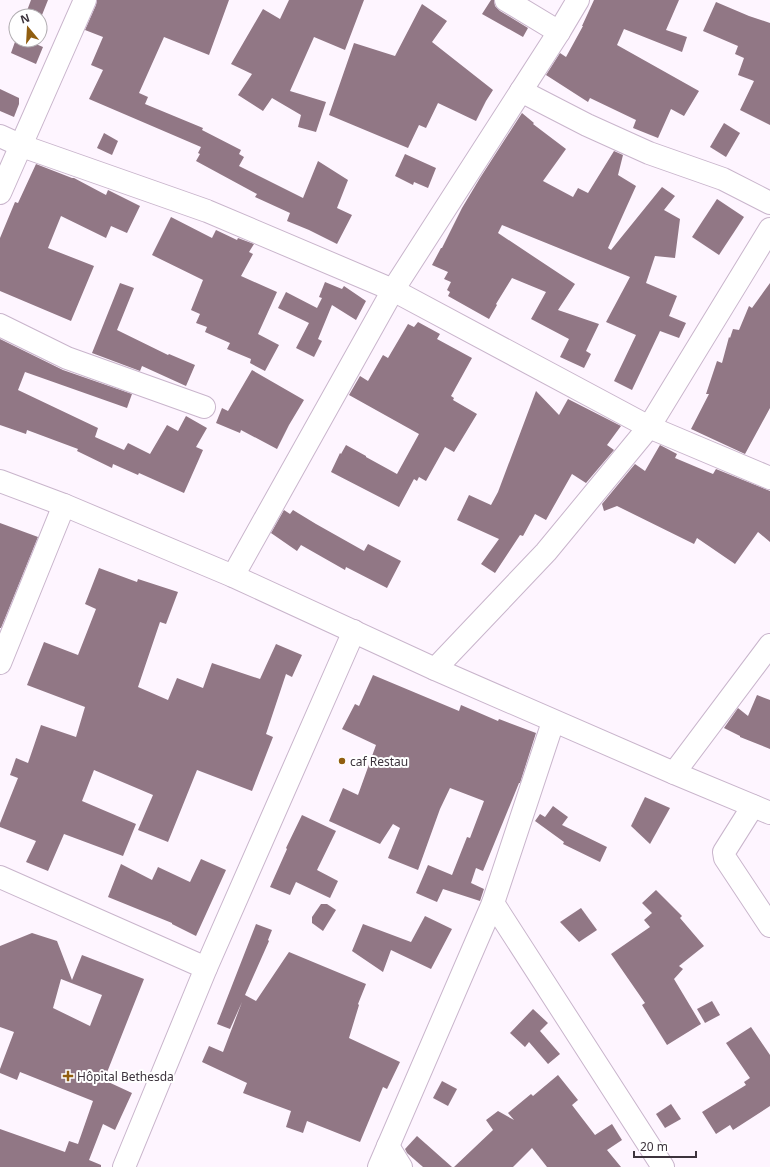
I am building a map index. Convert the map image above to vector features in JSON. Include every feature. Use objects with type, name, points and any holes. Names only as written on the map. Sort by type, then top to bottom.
[{"type":"main road","points":[[0,192],[22,146],[85,0]]},
{"type":"main road","points":[[506,0],[559,32]]},
{"type":"main road","points":[[233,576],[393,290],[578,0]]},
{"type":"main road","points":[[521,91],[587,125],[649,153],[723,180],[770,203]]},
{"type":"main road","points":[[0,136],[22,146],[208,211],[393,290],[649,426],[770,478]]},
{"type":"main road","points":[[435,670],[546,552],[649,426],[770,230]]},
{"type":"main road","points":[[0,325],[67,358],[204,407]]},
{"type":"main road","points":[[0,481],[64,505],[233,576],[435,670],[553,722],[674,774],[762,809],[724,852],[725,858],[770,926]]},
{"type":"main road","points":[[0,663],[64,505]]},
{"type":"main road","points":[[124,1167],[206,968],[354,631]]},
{"type":"main road","points":[[674,774],[770,646]]},
{"type":"main road","points":[[378,1167],[493,903],[553,722]]},
{"type":"main road","points":[[0,877],[206,968]]},
{"type":"main road","points":[[493,903],[663,1167]]},
{"type":"main road","points":[[388,1146],[402,1167]]},
{"type":"building","points":[[31,0],[48,0],[45,8],[28,8]]},
{"type":"building","points":[[97,0],[229,0],[209,55],[164,37],[139,93],[148,97],[145,104],[203,128],[202,130],[241,150],[239,154],[244,157],[239,166],[303,198],[318,161],[348,180],[337,208],[352,215],[337,244],[287,221],[290,213],[255,197],[257,194],[196,161],[200,154],[198,153],[201,147],[89,99],[103,70],[91,65],[103,37],[85,30]]},
{"type":"building","points":[[289,0],[364,0],[345,50],[314,37],[290,91],[326,102],[316,132],[298,127],[301,115],[272,98],[263,111],[238,95],[252,74],[231,64],[263,9],[280,19]]},
{"type":"building","points":[[491,0],[494,0],[495,6],[500,11],[528,28],[523,37],[482,14]]},
{"type":"building","points":[[594,0],[679,0],[666,30],[687,37],[682,52],[624,29],[617,45],[699,91],[684,116],[671,109],[658,138],[633,128],[636,120],[590,98],[588,102],[546,75],[560,53],[566,57],[583,26]]},
{"type":"building","points":[[716,2],[770,23],[770,125],[740,110],[754,81],[738,75],[744,58],[735,54],[738,46],[703,31]]},
{"type":"building","points":[[422,4],[447,21],[432,42],[493,90],[476,121],[438,103],[426,128],[419,125],[408,148],[329,115],[354,43],[395,56]]},
{"type":"building","points":[[13,48],[43,48],[36,64],[11,53]]},
{"type":"building","points":[[0,89],[19,98],[19,104],[14,117],[0,111]]},
{"type":"building","points":[[522,113],[534,123],[533,124],[566,149],[543,181],[573,197],[578,188],[588,193],[614,151],[623,155],[618,175],[636,186],[608,248],[611,250],[662,187],[675,196],[664,210],[680,219],[675,258],[655,256],[646,283],[677,296],[669,316],[686,323],[679,338],[660,331],[632,390],[614,381],[636,335],[606,322],[630,277],[502,225],[498,233],[575,284],[558,310],[599,324],[586,351],[591,354],[584,368],[560,357],[569,339],[531,319],[546,292],[512,278],[496,304],[497,305],[489,319],[448,296],[450,292],[447,290],[451,282],[444,279],[448,272],[432,265],[462,208]]},
{"type":"building","points":[[724,123],[740,133],[726,157],[710,147]]},
{"type":"building","points":[[104,133],[118,141],[112,155],[97,148]]},
{"type":"building","points":[[405,154],[436,168],[428,188],[414,182],[413,185],[395,176]]},
{"type":"building","points":[[36,164],[74,178],[106,195],[108,190],[140,206],[127,233],[111,226],[106,238],[61,216],[48,248],[94,266],[71,321],[0,291],[0,238],[15,202],[18,203]]},
{"type":"building","points":[[717,199],[744,217],[719,255],[692,237]]},
{"type":"building","points":[[171,217],[212,238],[216,230],[237,240],[238,238],[254,244],[249,252],[253,254],[241,276],[277,292],[258,334],[279,345],[265,371],[250,363],[251,359],[227,349],[230,343],[205,332],[207,327],[196,323],[200,314],[191,310],[203,280],[152,255]]},
{"type":"building","points":[[325,282],[342,289],[344,286],[366,301],[356,320],[332,305],[318,339],[322,341],[314,357],[296,348],[309,323],[278,308],[286,292],[317,308],[322,298],[319,297]]},
{"type":"building","points":[[120,283],[134,288],[117,330],[168,355],[169,354],[195,365],[186,386],[142,366],[140,371],[92,353]]},
{"type":"building","points":[[770,283],[770,408],[745,454],[691,429],[709,394],[706,394],[717,361],[722,363],[729,337],[730,338],[733,329],[739,330],[749,306],[752,308]]},
{"type":"building","points":[[418,322],[440,334],[437,339],[472,358],[451,396],[454,398],[453,400],[477,414],[454,452],[445,447],[426,481],[419,477],[417,481],[414,479],[399,507],[331,472],[340,453],[341,454],[346,445],[397,474],[419,434],[349,395],[360,376],[368,381],[383,355],[388,358],[408,324],[414,327]]},
{"type":"building","points":[[0,339],[63,370],[132,394],[127,408],[25,372],[18,390],[98,428],[95,437],[124,450],[128,443],[150,454],[167,425],[178,431],[186,416],[207,428],[196,447],[203,450],[184,493],[139,473],[138,475],[113,464],[112,468],[77,451],[78,449],[27,430],[26,434],[0,425]]},
{"type":"building","points":[[252,370],[304,400],[277,449],[241,430],[240,433],[216,423],[222,408],[228,411]]},
{"type":"building","points":[[536,391],[559,415],[568,399],[621,426],[607,445],[614,450],[586,483],[572,474],[546,520],[535,514],[523,536],[520,535],[495,573],[481,564],[499,539],[457,520],[469,495],[491,505],[498,492]]},
{"type":"building","points":[[660,445],[677,454],[675,458],[713,474],[716,469],[770,491],[770,542],[758,532],[735,564],[697,538],[694,544],[617,506],[604,511],[602,504],[635,464],[645,471]]},
{"type":"building","points":[[284,510],[290,514],[293,510],[364,551],[368,544],[401,561],[387,588],[346,567],[345,570],[301,545],[297,551],[271,533]]},
{"type":"building","points":[[0,523],[38,537],[1,628],[0,628]]},
{"type":"building","points":[[99,568],[137,582],[138,579],[178,592],[166,624],[160,622],[138,687],[168,700],[177,678],[203,688],[212,663],[260,679],[276,644],[302,655],[292,677],[286,674],[266,734],[273,737],[252,791],[197,770],[168,842],[138,830],[153,795],[94,770],[82,801],[136,824],[123,856],[64,834],[48,871],[26,862],[36,841],[0,827],[0,823],[18,778],[10,775],[16,758],[28,763],[41,725],[76,737],[85,707],[27,685],[44,642],[78,655],[96,609],[85,604]]},
{"type":"building","points":[[373,675],[459,711],[461,705],[498,721],[499,719],[536,733],[520,783],[483,871],[476,868],[471,883],[484,889],[480,901],[443,889],[437,902],[416,893],[428,865],[452,875],[467,837],[470,838],[484,801],[450,788],[440,809],[418,870],[388,858],[400,828],[393,824],[380,844],[329,821],[343,788],[358,795],[376,745],[342,729],[355,704],[359,706]]},
{"type":"building","points":[[757,695],[770,700],[770,749],[740,737],[724,728],[738,708],[748,716]]},
{"type":"building","points":[[645,797],[670,808],[650,844],[631,826]]},
{"type":"building","points":[[553,806],[568,817],[562,825],[607,847],[600,862],[563,844],[564,842],[535,821],[540,814],[545,817]]},
{"type":"building","points":[[302,815],[336,831],[317,870],[338,881],[330,898],[296,882],[290,895],[270,887],[287,849],[286,848]]},
{"type":"building","points":[[201,859],[226,870],[196,936],[172,923],[108,897],[121,864],[152,880],[158,867],[190,882]]},
{"type":"building","points":[[656,890],[682,916],[680,918],[704,946],[679,966],[683,969],[674,979],[701,1024],[667,1045],[642,1005],[645,1003],[611,954],[650,927],[644,920],[652,913],[642,903]]},
{"type":"building","points":[[321,904],[327,904],[336,910],[323,931],[312,923],[312,917]]},
{"type":"building","points":[[581,908],[597,930],[579,942],[560,922]]},
{"type":"building","points":[[425,916],[452,929],[431,969],[391,950],[383,972],[352,951],[363,924],[411,942]]},
{"type":"building","points":[[256,924],[272,930],[268,940],[269,941],[245,995],[256,1001],[289,952],[366,984],[358,1004],[359,1005],[349,1038],[400,1062],[387,1089],[383,1087],[360,1142],[307,1121],[303,1133],[286,1127],[291,1111],[243,1093],[247,1083],[202,1062],[209,1046],[223,1052],[242,1002],[230,1029],[217,1024]]},
{"type":"building","points":[[32,933],[57,941],[72,980],[82,955],[144,979],[104,1080],[132,1093],[115,1130],[103,1124],[89,1160],[101,1165],[101,1167],[0,1167],[0,1129],[65,1152],[69,1141],[78,1144],[93,1101],[20,1072],[17,1080],[0,1073],[0,1069],[14,1032],[0,1027],[0,946]],"holes":[[[61,979],[102,995],[90,1026],[53,1008]]]},
{"type":"building","points":[[712,1001],[720,1015],[705,1023],[697,1009]]},
{"type":"building","points":[[533,1009],[548,1023],[540,1031],[560,1054],[548,1064],[529,1042],[525,1047],[510,1033]]},
{"type":"building","points":[[751,1027],[770,1055],[770,1106],[733,1130],[730,1125],[716,1134],[702,1112],[746,1085],[744,1082],[750,1078],[726,1043]]},
{"type":"building","points":[[558,1075],[578,1100],[572,1105],[595,1135],[612,1124],[622,1140],[607,1150],[621,1167],[547,1167],[532,1148],[513,1167],[454,1167],[493,1130],[486,1120],[498,1111],[514,1120],[508,1113],[531,1094],[533,1096]]},
{"type":"building","points":[[442,1081],[457,1089],[448,1106],[433,1098]]},
{"type":"building","points":[[671,1104],[681,1119],[665,1128],[656,1114]]},
{"type":"building","points":[[417,1136],[452,1167],[423,1167],[407,1153],[405,1149]]},
{"type":"place","name":"caf Restau","points":[[342,761]]},
{"type":"place","name":"Hôpital Bethesda","points":[[68,1076]]}]
